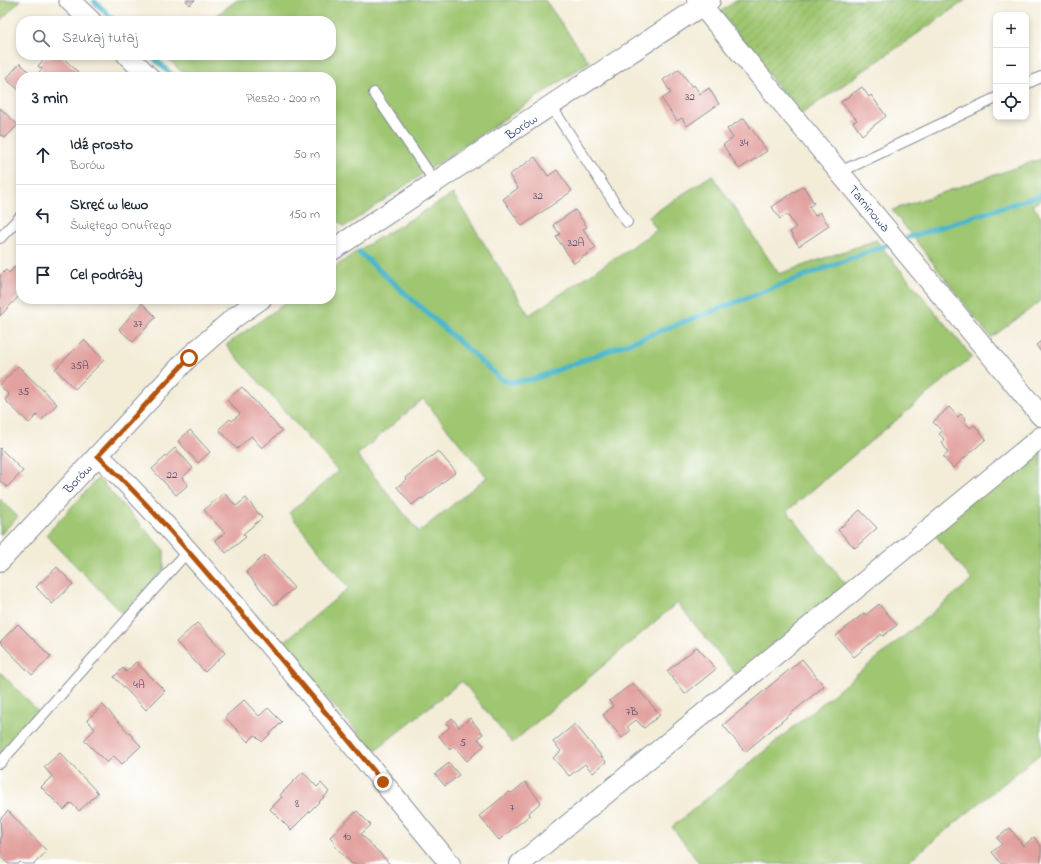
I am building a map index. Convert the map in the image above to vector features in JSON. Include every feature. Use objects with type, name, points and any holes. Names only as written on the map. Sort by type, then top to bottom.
[{"type":"street","points":[[76,2],[87,16]]},
{"type":"street","name":"Borów","points":[[336,248],[551,106],[703,2]]},
{"type":"street","name":"Tarninowa","points":[[703,2],[840,172],[1041,416]]},
{"type":"street","points":[[132,60],[145,72]]},
{"type":"street","name":"Borów","points":[[0,562],[189,358],[235,317],[254,304]]},
{"type":"street","points":[[520,864],[1041,438]]},
{"type":"street","points":[[98,456],[117,473],[188,551],[279,656],[450,864]]},
{"type":"lane","points":[[1029,83],[1041,77]]},
{"type":"lane","points":[[374,94],[436,183]]},
{"type":"lane","points":[[840,172],[993,99]]},
{"type":"lane","points":[[551,106],[627,222]]},
{"type":"lane","points":[[0,238],[16,221]]},
{"type":"lane","points":[[0,763],[188,551]]},
{"type":"green space","points":[[0,0],[21,0],[0,21]]},
{"type":"green space","points":[[237,0],[545,0],[589,62],[344,227],[336,220],[336,72],[182,72],[169,60],[336,60],[336,16],[216,16]]},
{"type":"green space","points":[[737,0],[966,0],[800,115],[720,12]]},
{"type":"green space","points":[[1041,159],[1041,200],[1032,205],[1041,216],[1041,301],[991,338],[892,210]]},
{"type":"green space","points":[[712,175],[779,274],[876,240],[972,357],[787,511],[847,586],[1041,450],[1041,753],[905,864],[700,864],[672,827],[972,580],[934,534],[748,689],[677,603],[512,743],[462,681],[374,751],[276,641],[285,641],[349,588],[289,513],[338,471],[226,345],[284,304],[336,304],[336,266],[357,251],[453,194],[529,315],[657,230],[648,217]],"holes":[[[423,399],[487,477],[419,532],[357,455]]]},
{"type":"green space","points":[[98,478],[164,550],[164,569],[123,614],[46,535]]},
{"type":"green space","points":[[0,499],[18,517],[0,535]]},
{"type":"green space","points":[[0,672],[38,711],[0,754]]},
{"type":"building","points":[[186,0],[195,0],[189,5]]},
{"type":"building","points":[[43,60],[65,60],[78,72],[39,72],[42,69],[38,66]]},
{"type":"building","points":[[20,63],[29,72],[16,72],[16,88],[6,79]]},
{"type":"building","points":[[679,69],[692,87],[694,85],[700,94],[709,88],[719,104],[687,126],[682,118],[677,121],[662,99],[671,93],[663,80]]},
{"type":"building","points":[[862,87],[869,97],[871,95],[886,116],[862,135],[853,122],[857,120],[841,102]]},
{"type":"building","points":[[0,108],[16,123],[16,127],[5,138],[1,135],[0,137]]},
{"type":"building","points":[[744,118],[767,151],[739,169],[723,145],[733,138],[727,129]]},
{"type":"building","points":[[535,157],[548,176],[557,170],[572,191],[522,226],[503,199],[518,188],[509,175]]},
{"type":"building","points":[[803,186],[814,203],[809,207],[815,216],[820,212],[829,226],[799,246],[790,232],[796,228],[787,214],[780,219],[772,207]]},
{"type":"building","points":[[575,210],[587,227],[583,229],[596,248],[574,263],[556,237],[560,234],[553,225]]},
{"type":"building","points":[[16,266],[16,299],[0,316],[0,276],[6,270],[9,273]]},
{"type":"building","points":[[141,304],[143,304],[156,317],[133,342],[119,329]]},
{"type":"building","points":[[84,340],[104,360],[75,389],[55,369]]},
{"type":"building","points":[[1041,341],[1041,352],[1036,345]]},
{"type":"building","points":[[18,366],[57,404],[42,420],[37,415],[29,423],[5,400],[9,395],[0,385]]},
{"type":"building","points":[[242,387],[282,431],[262,448],[251,436],[237,449],[219,429],[230,419],[232,421],[240,414],[227,400]]},
{"type":"building","points":[[949,407],[958,417],[961,414],[966,420],[964,421],[970,428],[974,425],[986,439],[953,468],[943,457],[948,453],[942,442],[944,439],[939,434],[942,431],[933,422]]},
{"type":"building","points":[[190,430],[210,452],[198,463],[178,441]]},
{"type":"building","points":[[0,448],[23,471],[7,487],[0,481]]},
{"type":"building","points":[[175,448],[193,468],[182,478],[188,485],[176,495],[152,469]]},
{"type":"building","points":[[438,451],[456,472],[422,499],[421,498],[412,505],[397,487],[407,479],[405,478]]},
{"type":"building","points":[[224,493],[236,506],[246,498],[262,518],[243,534],[246,537],[226,553],[215,540],[225,533],[204,510]]},
{"type":"building","points":[[860,510],[877,528],[855,548],[838,530]]},
{"type":"building","points":[[265,555],[294,588],[274,605],[246,572]]},
{"type":"building","points":[[57,567],[73,584],[52,604],[36,587]]},
{"type":"building","points":[[879,604],[897,625],[883,636],[881,634],[854,657],[836,636],[864,613],[866,615]]},
{"type":"building","points":[[197,623],[225,653],[205,672],[176,642]]},
{"type":"building","points":[[18,624],[51,657],[32,675],[0,642]]},
{"type":"building","points":[[697,647],[716,669],[685,694],[667,671]]},
{"type":"building","points":[[802,659],[824,686],[745,752],[723,725]]},
{"type":"building","points":[[136,662],[165,691],[146,710],[114,677],[123,668],[126,672]]},
{"type":"building","points":[[633,683],[660,715],[644,728],[636,720],[627,727],[630,731],[622,738],[603,715],[613,706],[609,701]]},
{"type":"building","points":[[244,700],[259,716],[268,708],[282,722],[262,742],[255,735],[248,742],[225,717]]},
{"type":"building","points":[[103,705],[141,746],[122,764],[114,756],[107,763],[84,740],[95,729],[87,720]]},
{"type":"building","points":[[452,718],[459,727],[470,718],[483,734],[478,739],[484,746],[467,761],[454,746],[450,750],[439,736],[450,727],[446,723]]},
{"type":"building","points":[[575,724],[606,762],[593,773],[585,764],[569,776],[553,758],[561,751],[553,742]]},
{"type":"building","points":[[60,753],[98,793],[79,811],[71,803],[64,810],[41,787],[52,776],[44,767]]},
{"type":"building","points":[[449,763],[459,775],[445,786],[435,774]]},
{"type":"building","points":[[303,772],[317,787],[321,783],[329,792],[291,830],[270,809],[282,797],[280,795]]},
{"type":"building","points":[[525,782],[541,802],[529,813],[530,815],[499,840],[479,816],[509,792],[512,793]]},
{"type":"building","points":[[8,811],[47,851],[34,864],[23,864],[20,862],[18,864],[8,864],[0,856],[0,819]]},
{"type":"building","points":[[357,811],[371,825],[361,834],[390,864],[352,864],[333,844],[335,842],[330,837]]},
{"type":"building","points":[[1010,828],[1023,846],[1034,837],[1041,846],[1041,862],[1038,864],[1001,864],[992,852],[1002,844],[997,838]]},
{"type":"waterway","points":[[95,2],[110,16]]},
{"type":"waterway","points":[[156,60],[169,72]]},
{"type":"waterway","points":[[907,238],[1041,195]]},
{"type":"waterway","points":[[359,252],[502,380],[511,382],[534,379],[886,245]]},
{"type":"route","points":[[189,358],[98,456],[117,473],[188,551],[279,656],[383,782]]}]
